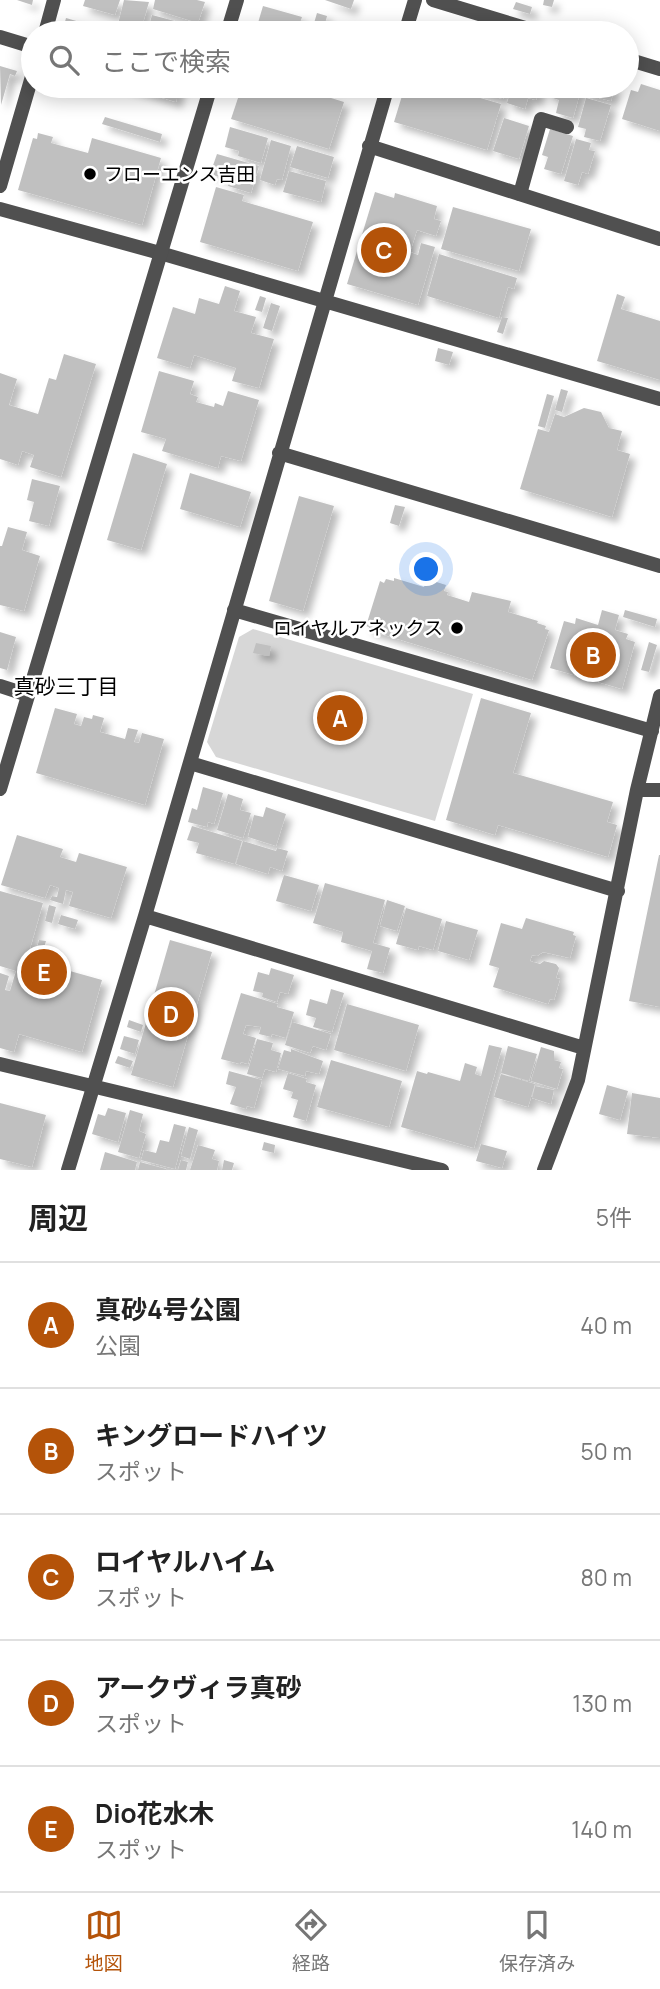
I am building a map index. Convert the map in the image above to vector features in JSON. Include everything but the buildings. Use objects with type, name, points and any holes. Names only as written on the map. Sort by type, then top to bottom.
[{"type":"street","points":[[48,21],[54,0]]},
{"type":"street","points":[[231,21],[237,0]]},
{"type":"street","points":[[409,21],[415,0]]},
{"type":"street","points":[[433,0],[502,21]]},
{"type":"street","points":[[0,37],[21,43]]},
{"type":"street","points":[[639,63],[660,69]]},
{"type":"street","points":[[0,186],[26,98]]},
{"type":"street","points":[[0,789],[207,98]]},
{"type":"street","points":[[68,1170],[384,98]]},
{"type":"street","points":[[520,194],[541,119],[567,127]]},
{"type":"street","points":[[369,146],[660,239]]},
{"type":"street","points":[[0,209],[660,399]]},
{"type":"street","points":[[279,453],[660,566]]},
{"type":"street","points":[[234,610],[652,731]]},
{"type":"street","points":[[0,686],[28,695]]},
{"type":"street","points":[[544,1170],[578,1080],[637,790],[660,696]]},
{"type":"street","points":[[190,763],[618,891]]},
{"type":"street","points":[[637,790],[660,790]]},
{"type":"street","points":[[145,916],[584,1048]]},
{"type":"street","points":[[0,1064],[442,1170]]},
{"type":"shaded area","points":[[253,629],[473,694],[435,821],[216,757],[207,742],[239,637]]},
{"type":"place","name":"フローエンス吉田","points":[[90,174]]},
{"type":"place","name":"ロイヤルハイム","points":[[384,250]]},
{"type":"place","name":"ロイヤルアネックス","points":[[457,628]]},
{"type":"place","name":"キングロードハイツ","points":[[593,655]]},
{"type":"place","name":"真砂4号公園","points":[[340,718]]},
{"type":"place","name":"Dio花水木","points":[[44,972]]},
{"type":"place","name":"アークヴィラ真砂","points":[[171,1014]]},
{"type":"district","name":"真砂三丁目","points":[[66,687]]}]
